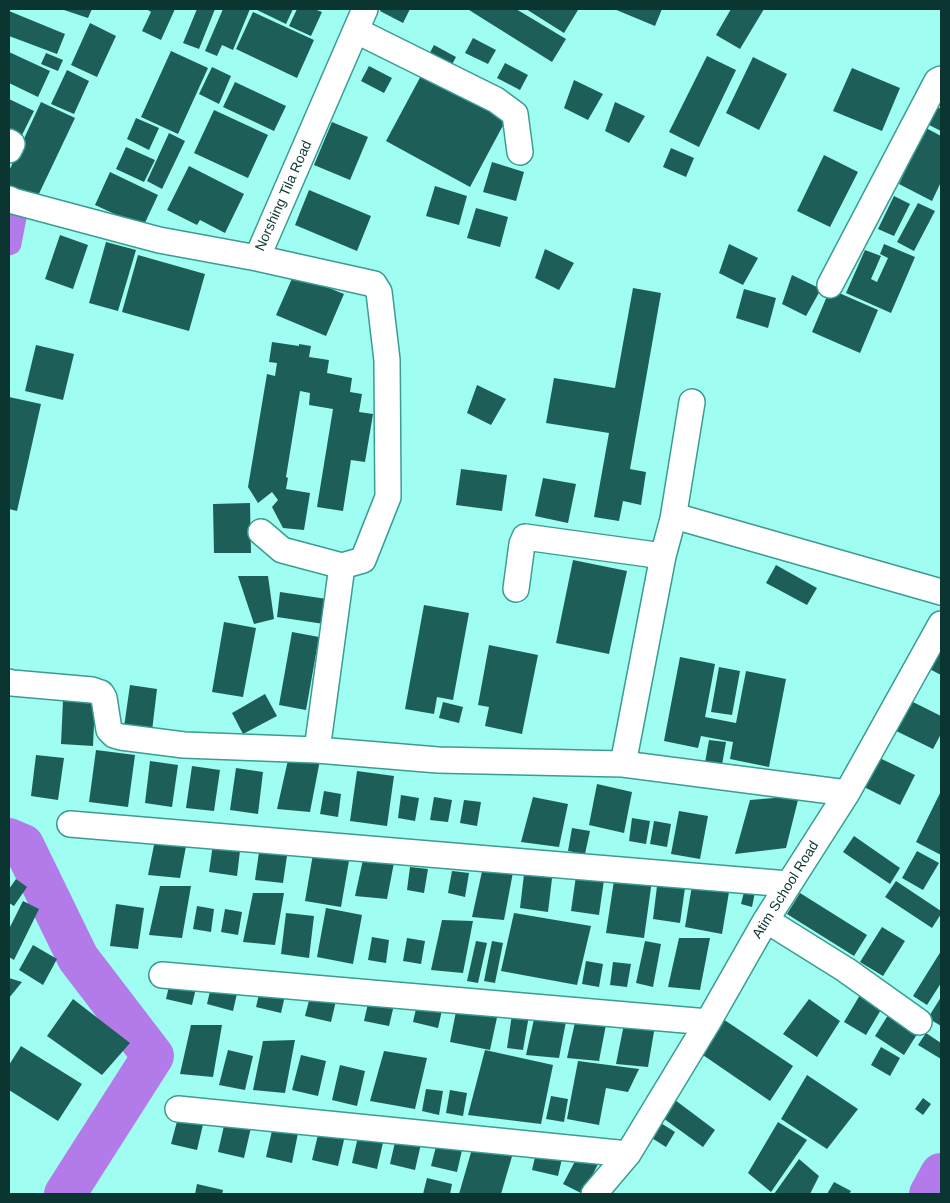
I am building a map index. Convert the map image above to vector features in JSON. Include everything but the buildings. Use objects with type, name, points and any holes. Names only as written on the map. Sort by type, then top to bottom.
[{"type":"street","points":[[361,20],[496,100],[515,114],[520,152]]},
{"type":"street","name":"Norshing Tila Road","points":[[9,198],[13,202],[159,240],[258,258],[361,20]]},
{"type":"street","points":[[830,285],[937,81],[941,79]]},
{"type":"street","points":[[9,142],[12,144],[9,150]]},
{"type":"street","points":[[258,258],[374,284],[379,292],[387,360],[388,497],[363,560],[342,566],[282,550],[261,532]]},
{"type":"street","points":[[623,764],[663,556],[673,519],[692,402]]},
{"type":"street","points":[[673,519],[678,517],[941,592]]},
{"type":"street","points":[[516,589],[524,537],[663,556]]},
{"type":"street","points":[[317,750],[342,566]]},
{"type":"street","name":"Atim School Road","points":[[594,1194],[628,1154],[708,1022],[766,920],[847,793],[941,624]]},
{"type":"street","points":[[9,682],[92,690],[101,693],[104,698],[109,730],[114,735],[121,737],[184,745],[317,750],[438,760],[623,764],[847,793]]},
{"type":"street","points":[[70,824],[788,884]]},
{"type":"street","points":[[766,920],[846,970],[919,1022]]},
{"type":"street","points":[[162,975],[708,1022]]},
{"type":"street","points":[[178,1109],[628,1154]]},
{"type":"waterway","points":[[9,206],[15,212],[9,243]]},
{"type":"waterway","points":[[9,839],[23,845],[78,958],[153,1056],[65,1194]]},
{"type":"waterway","points":[[930,1194],[941,1174]]}]
